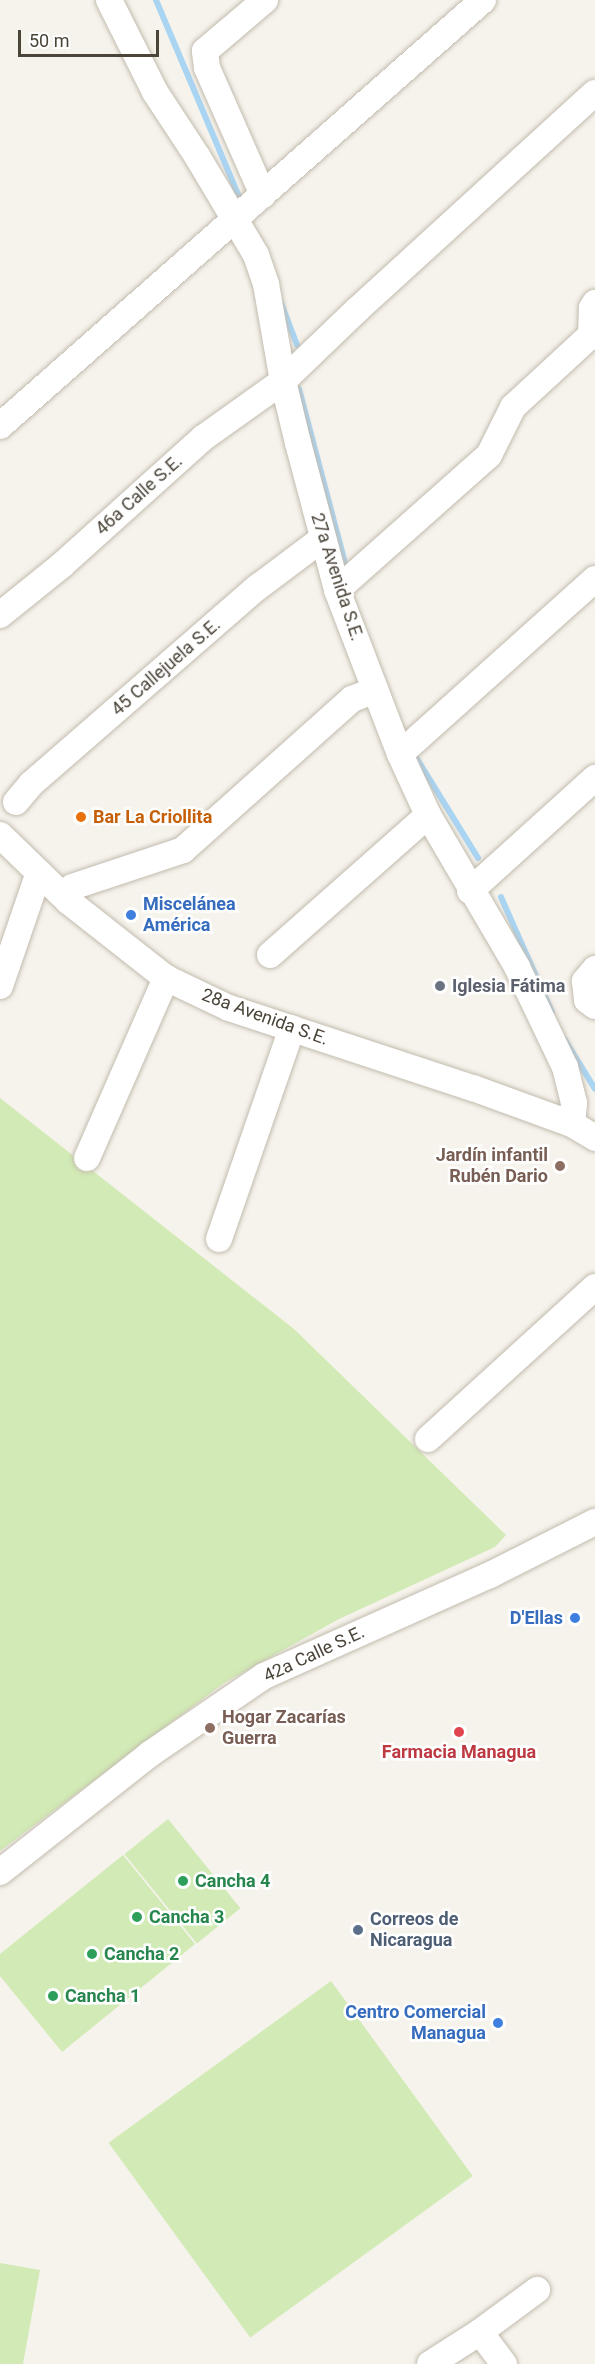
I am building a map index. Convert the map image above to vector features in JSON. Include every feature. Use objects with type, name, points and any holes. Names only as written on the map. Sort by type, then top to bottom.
[{"type":"street","name":"27a Avenida S.E.","points":[[109,0],[155,92],[248,207],[256,255],[291,373],[322,539],[341,587],[375,690],[428,815],[470,891],[517,967],[565,1067],[574,1103],[572,1124]]},
{"type":"street","points":[[248,207],[204,51],[266,0]]},
{"type":"street","points":[[0,426],[483,0]]},
{"type":"street","name":"46a Calle S.E.","points":[[0,615],[62,565],[203,438],[291,373],[595,93]]},
{"type":"street","points":[[341,587],[489,455],[513,408],[593,337],[592,308],[595,303]]},
{"type":"street","name":"45 Callejuela S.E.","points":[[16,802],[31,784],[258,587],[322,539]]},
{"type":"street","points":[[402,752],[595,579]]},
{"type":"street","points":[[72,887],[183,850],[352,699],[375,690]]},
{"type":"street","points":[[470,891],[595,778]]},
{"type":"street","points":[[270,955],[428,815]]},
{"type":"street","name":"28a Avenida S.E.","points":[[0,835],[68,901],[166,978],[229,1008],[473,1088],[572,1124]]},
{"type":"street","points":[[0,986],[39,872]]},
{"type":"street","points":[[595,969],[585,981],[587,1000],[595,1006]]},
{"type":"street","points":[[87,1158],[166,978]]},
{"type":"street","points":[[219,1239],[292,1028]]},
{"type":"street","points":[[572,1124],[595,1138]]},
{"type":"street","points":[[428,1439],[595,1287]]},
{"type":"street","name":"42a Calle S.E.","points":[[0,1872],[150,1754],[264,1676],[490,1575],[595,1522]]},
{"type":"street","points":[[430,2364],[480,2332],[537,2290]]},
{"type":"street","points":[[480,2332],[504,2364]]},
{"type":"green space","points":[[0,1098],[294,1329],[506,1535],[495,1547],[339,1619],[224,1683],[0,1851]]},
{"type":"green space","name":"Cancha 4","points":[[168,1819],[240,1908],[197,1944],[124,1854]]},
{"type":"green space","points":[[123,1855],[195,1944],[62,2052],[0,1976],[0,1954]]},
{"type":"green space","points":[[331,1981],[473,2176],[250,2338],[109,2143]]},
{"type":"green space","points":[[0,2263],[40,2270],[23,2364],[0,2364]]},
{"type":"waterway","points":[[156,0],[242,204]]},
{"type":"waterway","points":[[281,303],[297,345]]},
{"type":"waterway","points":[[299,389],[347,571]]},
{"type":"waterway","points":[[414,754],[478,858]]},
{"type":"waterway","points":[[501,897],[552,1012]]},
{"type":"waterway","points":[[565,1040],[595,1089]]},
{"type":"place","name":"Bar La Criollita","points":[[81,817]]},
{"type":"place","name":"Miscelánea América","points":[[131,915]]},
{"type":"place","name":"Iglesia Fátima","points":[[440,986]]},
{"type":"place","name":"Jardín infantil Rubén Dario","points":[[560,1166]]},
{"type":"place","name":"D'Ellas","points":[[575,1618]]},
{"type":"place","name":"Hogar Zacarías Guerra","points":[[210,1728]]},
{"type":"place","name":"Farmacia Managua","points":[[459,1732]]},
{"type":"place","name":"Cancha 4","points":[[183,1881]]},
{"type":"place","name":"Cancha 3","points":[[137,1917]]},
{"type":"place","name":"Correos de Nicaragua","points":[[358,1930]]},
{"type":"place","name":"Cancha 2","points":[[92,1954]]},
{"type":"place","name":"Cancha 1","points":[[53,1996]]},
{"type":"place","name":"Centro Comercial Managua","points":[[498,2023]]}]
